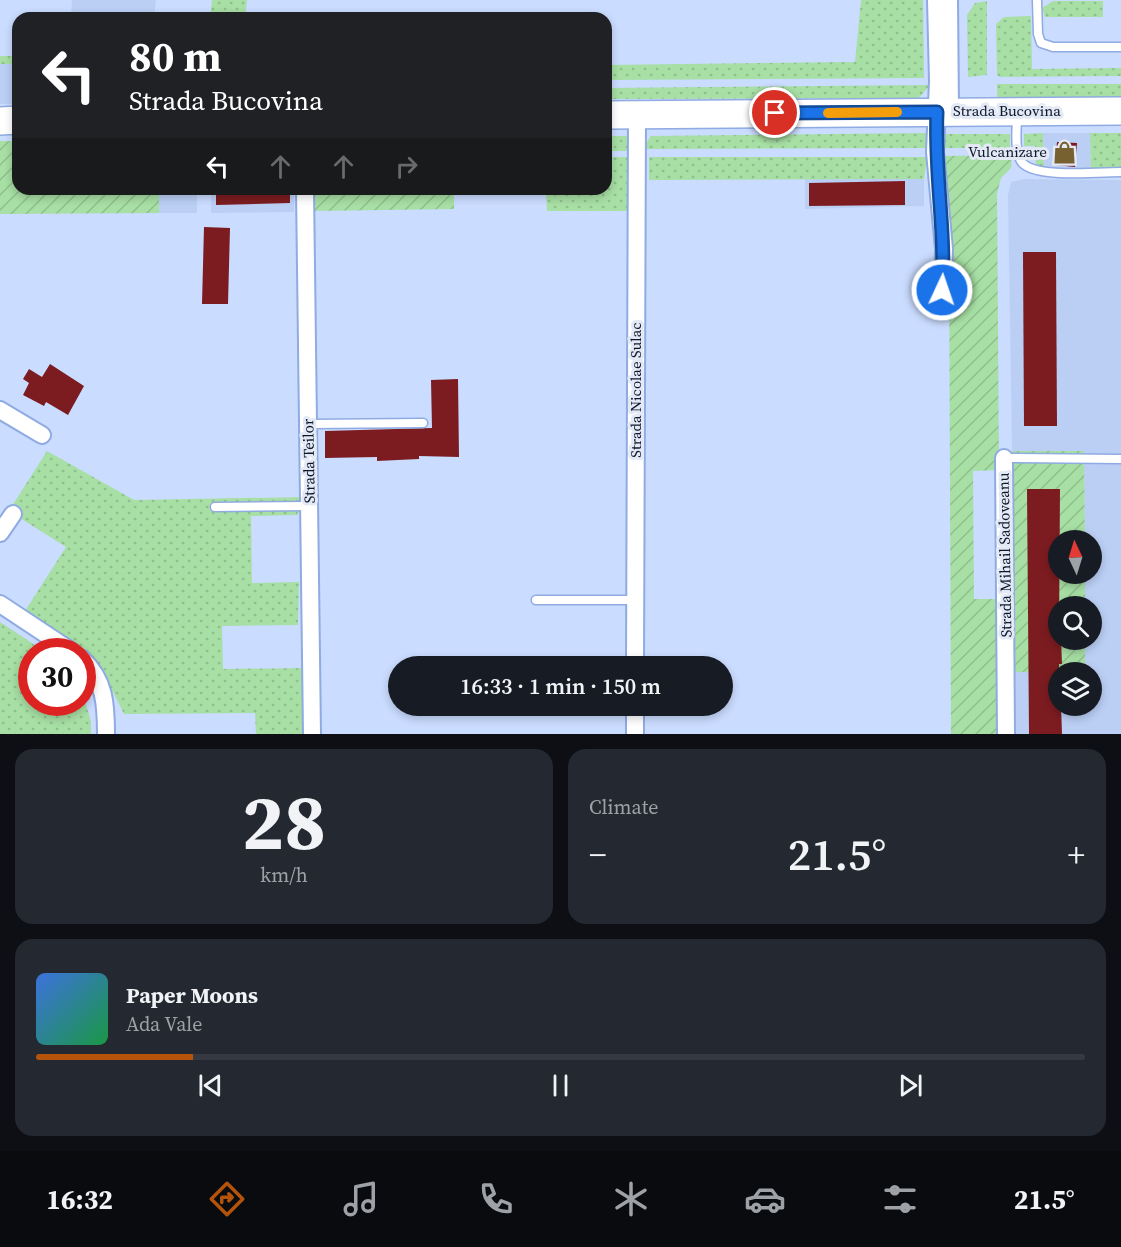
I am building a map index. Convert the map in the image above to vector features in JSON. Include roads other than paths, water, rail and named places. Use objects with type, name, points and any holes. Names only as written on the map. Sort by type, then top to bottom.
[{"type":"main road","name":"Strada Bucovina","points":[[612,115],[1121,111]]},
{"type":"street","points":[[936,0],[944,112]]},
{"type":"street","points":[[942,290],[944,249],[935,152],[944,112],[949,0]]},
{"type":"street","name":"Strada Nicolae Sulac","points":[[635,656],[637,115]]},
{"type":"street","name":"Strada Teilor","points":[[305,195],[312,734]]},
{"type":"street","points":[[0,411],[42,435]]},
{"type":"street","name":"Strada Mihail Sadoveanu","points":[[1004,458],[1006,734]]},
{"type":"street","points":[[0,533],[13,514]]},
{"type":"street","points":[[0,604],[51,638]]},
{"type":"street","points":[[96,675],[104,692],[106,734]]},
{"type":"street","points":[[635,716],[635,734]]},
{"type":"lane","points":[[1037,0],[1038,34],[1041,43],[1053,47],[1121,47]]},
{"type":"lane","points":[[1017,111],[1018,151],[1025,167],[1034,171],[1047,172],[1121,172]]},
{"type":"lane","points":[[309,424],[423,423]]},
{"type":"lane","name":"Strada Mihail Sadoveanu","points":[[1004,458],[1121,459]]},
{"type":"lane","points":[[215,507],[310,507]]},
{"type":"lane","points":[[536,600],[635,600]]},
{"type":"place","name":"Vulcanizare","points":[[1065,152]]}]
